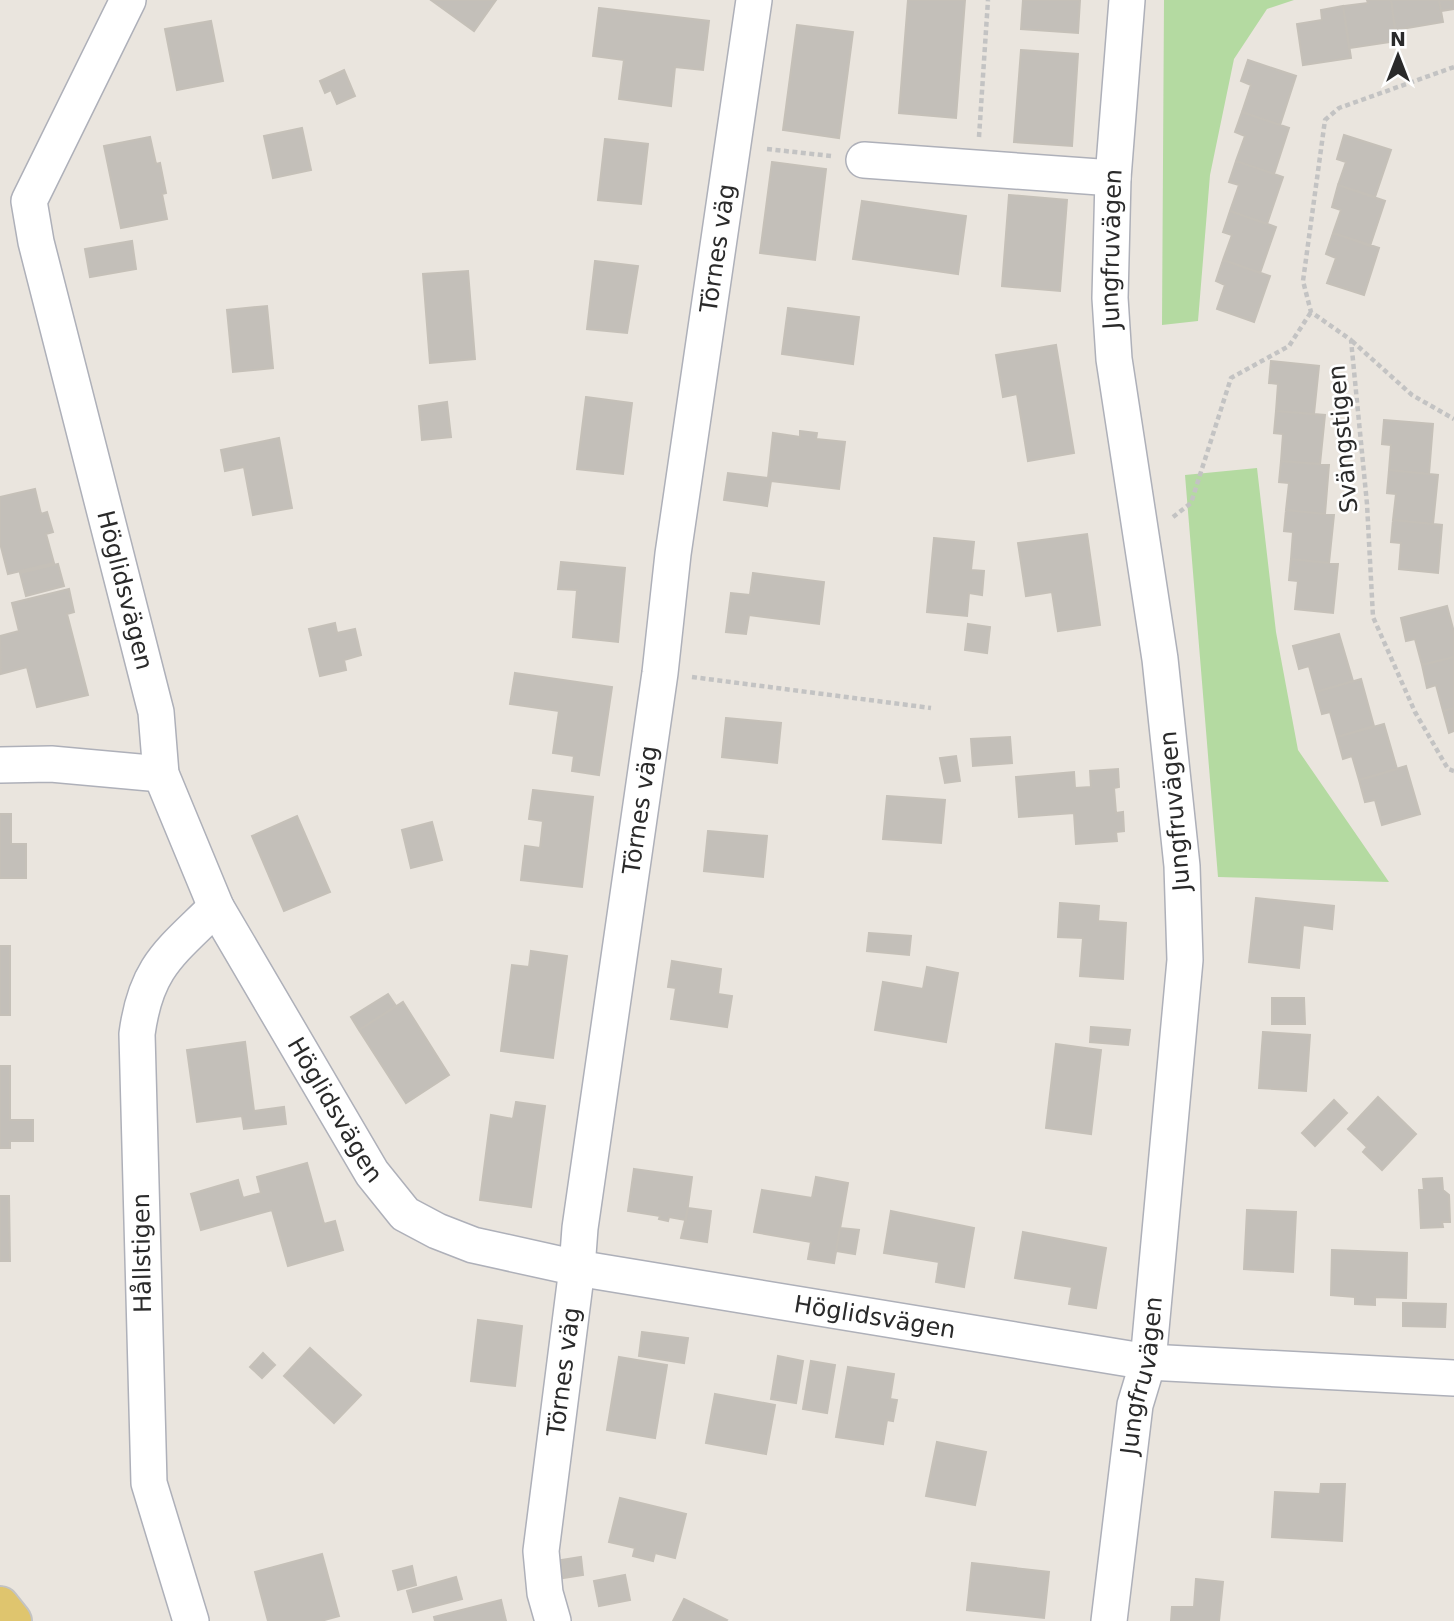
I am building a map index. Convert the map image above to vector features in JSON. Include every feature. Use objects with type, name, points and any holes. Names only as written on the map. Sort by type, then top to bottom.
[{"type":"main road","points":[[0,1606],[12,1621]]},
{"type":"street","name":"Höglidsvägen","points":[[128,0],[29,201],[36,242],[156,712],[162,774],[216,907],[372,1173],[405,1213],[437,1231],[473,1245],[577,1268],[1148,1362],[1454,1377]]},
{"type":"street","name":"Törnes väg","points":[[553,1621],[545,1593],[541,1551],[580,1228],[660,673],[673,554],[735,145],[754,0]]},
{"type":"street","name":"Jungfruvägen","points":[[1110,1621],[1135,1405],[1148,1362],[1185,960],[1179,840],[1160,659],[1114,359],[1110,298],[1113,178],[1127,0]]},
{"type":"street","points":[[864,160],[1113,178]]},
{"type":"street","points":[[0,765],[51,764],[162,774]]},
{"type":"street","name":"Hållstigen","points":[[191,1621],[149,1483],[137,1034],[141,1000],[159,964],[216,907]]},
{"type":"path","points":[[977,169],[988,0]]},
{"type":"path","points":[[1142,540],[1191,503],[1231,378],[1289,346],[1311,312],[1303,281],[1325,120],[1339,108],[1454,67]]},
{"type":"path","points":[[735,145],[864,160]]},
{"type":"path","name":"Svängstigen","points":[[1311,312],[1351,340],[1367,504],[1373,617],[1415,712],[1448,769],[1454,771]]},
{"type":"path","points":[[1351,340],[1412,395],[1454,419]]},
{"type":"path","points":[[660,673],[931,708]]},
{"type":"green space","points":[[1164,0],[1294,0],[1267,9],[1234,59],[1210,175],[1198,321],[1162,325]]},
{"type":"green space","points":[[1257,468],[1276,632],[1298,750],[1389,882],[1218,877],[1185,475]]},
{"type":"building","points":[[431,0],[496,0],[474,31]]},
{"type":"building","points":[[908,0],[965,0],[956,118],[899,113]]},
{"type":"building","points":[[1023,0],[1080,0],[1078,33],[1021,29]]},
{"type":"building","points":[[1367,0],[1391,0],[1397,41],[1349,48],[1343,6],[1368,3]]},
{"type":"building","points":[[1391,0],[1439,0],[1443,22],[1395,30]]},
{"type":"building","points":[[1439,0],[1454,0],[1454,9],[1441,11]]},
{"type":"building","points":[[1343,6],[1351,58],[1303,65],[1297,24],[1322,20],[1321,10]]},
{"type":"building","points":[[599,8],[709,21],[703,70],[675,67],[671,106],[619,99],[624,60],[593,56]]},
{"type":"building","points":[[211,21],[223,81],[177,90],[165,29]]},
{"type":"building","points":[[797,25],[853,32],[839,138],[783,130]]},
{"type":"building","points":[[1021,50],[1078,54],[1072,146],[1014,142]]},
{"type":"building","points":[[1248,60],[1296,76],[1280,125],[1242,112],[1251,85],[1241,81]]},
{"type":"building","points":[[344,70],[355,96],[337,104],[331,90],[325,93],[320,81]]},
{"type":"building","points":[[1242,112],[1289,128],[1274,174],[1236,161],[1245,136],[1235,132]]},
{"type":"building","points":[[302,128],[311,170],[273,178],[264,136]]},
{"type":"building","points":[[1344,135],[1391,150],[1375,197],[1338,185],[1346,162],[1337,159]]},
{"type":"building","points":[[150,137],[156,164],[160,163],[166,193],[162,194],[167,219],[121,228],[104,146]]},
{"type":"building","points":[[605,139],[648,144],[641,204],[598,200]]},
{"type":"building","points":[[1236,161],[1283,177],[1267,224],[1230,211],[1239,185],[1229,182]]},
{"type":"building","points":[[772,162],[826,169],[815,260],[760,253]]},
{"type":"building","points":[[1338,185],[1385,201],[1370,246],[1333,233],[1341,210],[1332,207]]},
{"type":"building","points":[[1009,195],[1067,200],[1060,291],[1002,286]]},
{"type":"building","points":[[862,201],[966,216],[958,274],[853,259]]},
{"type":"building","points":[[1230,211],[1276,227],[1260,273],[1223,260],[1232,235],[1223,232]]},
{"type":"building","points":[[1333,233],[1379,248],[1364,295],[1327,283],[1336,258],[1326,254]]},
{"type":"building","points":[[132,241],[136,269],[90,277],[85,249]]},
{"type":"building","points":[[1223,260],[1270,276],[1254,322],[1217,309],[1225,285],[1216,281]]},
{"type":"building","points":[[595,261],[638,266],[627,333],[587,329]]},
{"type":"building","points":[[468,271],[475,359],[430,363],[423,274]]},
{"type":"building","points":[[267,306],[273,368],[233,372],[227,310]]},
{"type":"building","points":[[788,308],[859,317],[853,364],[782,354]]},
{"type":"building","points":[[1056,345],[1074,453],[1028,461],[1017,394],[1003,397],[996,355]]},
{"type":"building","points":[[1271,361],[1319,366],[1314,414],[1276,411],[1278,384],[1269,383]]},
{"type":"building","points":[[586,397],[632,403],[623,474],[577,469]]},
{"type":"building","points":[[447,402],[451,437],[422,440],[419,406]]},
{"type":"building","points":[[1276,411],[1325,415],[1320,464],[1281,461],[1283,434],[1274,433]]},
{"type":"building","points":[[1384,420],[1433,424],[1429,474],[1389,470],[1391,445],[1382,444]]},
{"type":"building","points":[[800,431],[817,433],[816,439],[845,442],[839,489],[771,481],[767,506],[724,500],[728,473],[768,478],[773,433],[800,437]]},
{"type":"building","points":[[279,438],[292,508],[253,515],[244,467],[225,471],[221,450]]},
{"type":"building","points":[[1281,461],[1329,465],[1325,514],[1286,510],[1289,483],[1279,482]]},
{"type":"building","points":[[1389,470],[1438,475],[1433,524],[1393,520],[1396,494],[1387,493]]},
{"type":"building","points":[[35,489],[41,514],[47,512],[53,532],[46,534],[54,563],[8,574],[0,543],[0,497]]},
{"type":"building","points":[[1286,510],[1334,515],[1329,563],[1291,559],[1293,532],[1284,531]]},
{"type":"building","points":[[1393,520],[1442,525],[1438,573],[1399,569],[1401,543],[1391,542]]},
{"type":"building","points":[[1087,534],[1100,625],[1058,631],[1052,592],[1026,596],[1018,543]]},
{"type":"building","points":[[934,538],[974,542],[971,570],[984,571],[982,595],[969,593],[967,616],[927,612]]},
{"type":"building","points":[[1291,559],[1338,564],[1333,613],[1295,609],[1298,581],[1289,580]]},
{"type":"building","points":[[561,562],[625,568],[618,642],[573,637],[577,590],[558,589]]},
{"type":"building","points":[[58,564],[64,586],[26,596],[20,573]]},
{"type":"building","points":[[753,573],[824,582],[819,624],[749,615],[746,634],[726,632],[731,593],[750,595]]},
{"type":"building","points":[[69,589],[74,612],[67,614],[88,695],[37,707],[27,667],[1,674],[0,636],[19,631],[12,603]]},
{"type":"building","points":[[1447,606],[1454,632],[1454,657],[1422,665],[1415,639],[1406,641],[1401,618]]},
{"type":"building","points":[[335,623],[337,633],[355,629],[361,655],[344,660],[346,670],[320,676],[309,629]]},
{"type":"building","points":[[968,624],[990,627],[987,653],[965,650]]},
{"type":"building","points":[[1339,634],[1353,681],[1316,692],[1309,666],[1299,669],[1293,646]]},
{"type":"building","points":[[1454,657],[1454,708],[1443,711],[1436,685],[1427,688],[1422,665]]},
{"type":"building","points":[[515,673],[612,687],[599,775],[572,771],[574,756],[553,753],[559,711],[510,704]]},
{"type":"building","points":[[1361,679],[1374,726],[1337,737],[1330,712],[1322,714],[1316,692]]},
{"type":"building","points":[[1454,708],[1454,731],[1449,733],[1443,711]]},
{"type":"building","points":[[726,718],[781,723],[777,763],[722,757]]},
{"type":"building","points":[[1384,724],[1397,769],[1359,780],[1352,756],[1343,759],[1337,737]]},
{"type":"building","points":[[1010,737],[1012,763],[973,766],[971,739]]},
{"type":"building","points":[[956,756],[960,781],[945,783],[940,758]]},
{"type":"building","points":[[1406,766],[1420,814],[1382,825],[1375,800],[1365,802],[1359,780]]},
{"type":"building","points":[[1118,769],[1119,787],[1114,788],[1116,813],[1123,812],[1124,831],[1116,832],[1117,841],[1076,844],[1074,813],[1019,817],[1016,777],[1074,772],[1075,788],[1091,787],[1090,771]]},
{"type":"building","points":[[533,790],[593,797],[582,887],[521,880],[525,846],[540,848],[543,821],[529,819]]},
{"type":"building","points":[[887,796],[945,800],[941,843],[883,839]]},
{"type":"building","points":[[0,814],[11,814],[11,844],[26,844],[26,878],[0,878]]},
{"type":"building","points":[[297,816],[330,892],[284,911],[252,836]]},
{"type":"building","points":[[432,822],[442,860],[411,868],[402,830]]},
{"type":"building","points":[[708,831],[767,836],[763,877],[704,871]]},
{"type":"building","points":[[1256,898],[1334,906],[1332,929],[1303,925],[1299,968],[1249,962]]},
{"type":"building","points":[[1060,903],[1099,906],[1098,921],[1126,923],[1123,979],[1080,976],[1083,938],[1058,937]]},
{"type":"building","points":[[869,933],[911,936],[909,955],[867,951]]},
{"type":"building","points":[[0,946],[10,946],[10,1015],[0,1015]]},
{"type":"building","points":[[531,951],[567,956],[553,1058],[501,1051],[512,965],[529,967]]},
{"type":"building","points":[[672,961],[721,969],[718,994],[732,996],[727,1027],[671,1019],[676,988],[668,987]]},
{"type":"building","points":[[927,967],[958,973],[946,1042],[875,1030],[883,982],[923,989]]},
{"type":"building","points":[[388,994],[396,1006],[359,1030],[351,1017]]},
{"type":"building","points":[[1272,998],[1304,998],[1305,1024],[1272,1024]]},
{"type":"building","points":[[403,1002],[449,1075],[406,1103],[359,1030]]},
{"type":"building","points":[[1091,1027],[1130,1030],[1128,1045],[1090,1042]]},
{"type":"building","points":[[1263,1032],[1310,1035],[1306,1091],[1259,1088]]},
{"type":"building","points":[[245,1042],[254,1111],[284,1107],[286,1124],[244,1129],[242,1116],[197,1122],[187,1050]]},
{"type":"building","points":[[1056,1044],[1101,1050],[1091,1134],[1046,1128]]},
{"type":"building","points":[[0,1066],[10,1066],[10,1120],[33,1120],[33,1141],[10,1141],[10,1148],[0,1148]]},
{"type":"building","points":[[1378,1097],[1416,1134],[1382,1170],[1363,1152],[1367,1147],[1348,1129]]},
{"type":"building","points":[[1334,1100],[1347,1113],[1315,1146],[1302,1133]]},
{"type":"building","points":[[516,1102],[545,1106],[531,1207],[480,1200],[491,1115],[513,1119]]},
{"type":"building","points":[[307,1163],[324,1224],[335,1221],[343,1250],[288,1266],[272,1210],[201,1230],[191,1194],[238,1180],[243,1198],[261,1193],[257,1177]]},
{"type":"building","points":[[634,1169],[692,1177],[686,1220],[669,1217],[668,1221],[659,1219],[660,1216],[628,1211]]},
{"type":"building","points":[[816,1177],[848,1183],[834,1263],[808,1259],[811,1242],[754,1232],[762,1190],[812,1198]]},
{"type":"building","points":[[1442,1178],[1443,1190],[1449,1195],[1450,1222],[1442,1222],[1443,1227],[1421,1228],[1419,1190],[1424,1190],[1423,1179]]},
{"type":"building","points":[[0,1196],[9,1196],[10,1261],[0,1261]]},
{"type":"building","points":[[688,1208],[711,1211],[707,1242],[681,1238]]},
{"type":"building","points":[[1247,1210],[1296,1212],[1293,1272],[1244,1269]]},
{"type":"building","points":[[891,1211],[974,1228],[964,1287],[936,1282],[939,1262],[884,1253]]},
{"type":"building","points":[[840,1228],[859,1230],[855,1254],[836,1251]]},
{"type":"building","points":[[1023,1232],[1106,1248],[1096,1308],[1069,1304],[1072,1287],[1015,1278]]},
{"type":"building","points":[[1332,1250],[1407,1253],[1406,1298],[1375,1297],[1375,1305],[1355,1304],[1355,1297],[1331,1295]]},
{"type":"building","points":[[1403,1303],[1446,1304],[1445,1327],[1403,1326]]},
{"type":"building","points":[[478,1320],[522,1326],[515,1386],[471,1381]]},
{"type":"building","points":[[642,1332],[688,1338],[684,1363],[639,1356]]},
{"type":"building","points":[[310,1348],[361,1395],[334,1423],[284,1376]]},
{"type":"building","points":[[263,1353],[275,1365],[262,1378],[250,1367]]},
{"type":"building","points":[[778,1356],[803,1361],[796,1403],[771,1399]]},
{"type":"building","points":[[619,1357],[667,1365],[655,1438],[607,1430]]},
{"type":"building","points":[[811,1361],[835,1365],[827,1413],[803,1409]]},
{"type":"building","points":[[848,1367],[894,1374],[890,1399],[897,1400],[893,1421],[887,1420],[883,1444],[836,1437]]},
{"type":"building","points":[[715,1394],[775,1405],[766,1454],[706,1443]]},
{"type":"building","points":[[937,1442],[986,1452],[975,1505],[926,1496]]},
{"type":"building","points":[[1321,1484],[1345,1484],[1342,1541],[1272,1537],[1275,1492],[1320,1494]]},
{"type":"building","points":[[620,1498],[686,1514],[675,1558],[655,1553],[653,1561],[633,1556],[635,1548],[609,1542]]},
{"type":"building","points":[[322,1554],[339,1616],[321,1621],[268,1621],[255,1572]]},
{"type":"building","points":[[581,1557],[583,1575],[563,1578],[561,1560]]},
{"type":"building","points":[[972,1563],[1049,1572],[1044,1618],[967,1610]]},
{"type":"building","points":[[412,1566],[416,1585],[398,1590],[393,1571]]},
{"type":"building","points":[[625,1575],[630,1600],[599,1606],[594,1581]]},
{"type":"building","points":[[456,1577],[462,1599],[413,1612],[407,1591]]},
{"type":"building","points":[[1196,1579],[1223,1582],[1219,1621],[1171,1621],[1172,1607],[1194,1607]]},
{"type":"building","points":[[684,1599],[727,1620],[673,1621]]},
{"type":"building","points":[[501,1600],[506,1621],[435,1621],[434,1617]]}]
